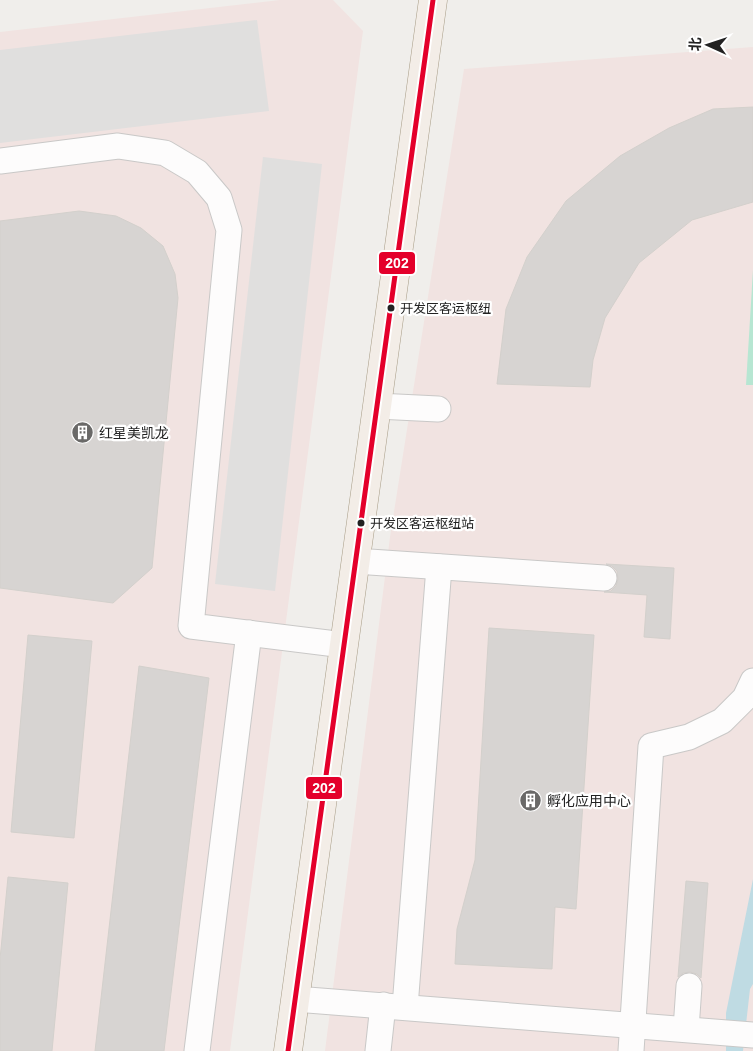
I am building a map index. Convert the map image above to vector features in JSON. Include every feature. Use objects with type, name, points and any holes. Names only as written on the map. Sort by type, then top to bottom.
[{"type":"main road","points":[[288,1051],[434,0]]},
{"type":"lane","points":[[0,161],[118,146],[165,153],[197,172],[219,198],[229,230],[191,626],[344,645]]},
{"type":"lane","points":[[377,406],[438,409]]},
{"type":"lane","points":[[356,561],[604,578]]},
{"type":"lane","points":[[378,1051],[394,1006],[439,567]]},
{"type":"lane","points":[[197,1051],[249,633]]},
{"type":"lane","points":[[631,1051],[651,746],[689,737],[722,721],[745,698],[753,681]]},
{"type":"lane","points":[[686,1029],[689,986]]},
{"type":"lane","points":[[295,999],[751,1035]]},
{"type":"shaded area","points":[[280,0],[333,0],[363,31],[230,1051],[0,1051],[0,32]]},
{"type":"shaded area","points":[[257,20],[269,111],[0,143],[0,50]]},
{"type":"shaded area","points":[[753,47],[753,1051],[325,1051],[390,537],[464,69]]},
{"type":"shaded area","points":[[263,157],[322,164],[275,591],[215,584]]},
{"type":"green space","points":[[753,270],[753,385],[746,385]]},
{"type":"water","points":[[753,879],[753,984],[750,989],[743,1051],[726,1051],[726,1013]]},
{"type":"building","points":[[753,107],[753,202],[692,220],[639,263],[605,318],[593,360],[590,387],[497,384],[506,309],[527,257],[566,201],[620,156],[669,128],[713,109]]},
{"type":"building","name":"红星美凯龙","points":[[79,211],[116,216],[141,228],[163,246],[175,274],[178,298],[152,568],[113,603],[0,588],[0,221]]},
{"type":"building","points":[[606,564],[674,568],[670,639],[644,637],[647,595],[604,592],[611,591],[616,586],[618,579],[617,571],[612,566]]},
{"type":"building","points":[[489,628],[594,635],[576,909],[555,907],[552,969],[455,964],[457,929],[475,860]]},
{"type":"building","points":[[28,635],[92,641],[74,838],[11,832]]},
{"type":"building","points":[[139,666],[209,678],[164,1051],[95,1051]]},
{"type":"building","points":[[8,877],[68,883],[52,1051],[0,1051],[0,959]]},
{"type":"building","points":[[686,881],[708,883],[701,978],[697,974],[690,972],[683,973],[678,977]]},
{"type":"transit line","name":"202","points":[[288,1051],[433,0]]},
{"type":"place","name":"开发区客运枢纽","points":[[391,308]]},
{"type":"place","name":"红星美凯龙","points":[[83,433]]},
{"type":"place","name":"开发区客运枢纽站","points":[[361,523]]},
{"type":"place","name":"孵化应用中心","points":[[531,801]]}]
